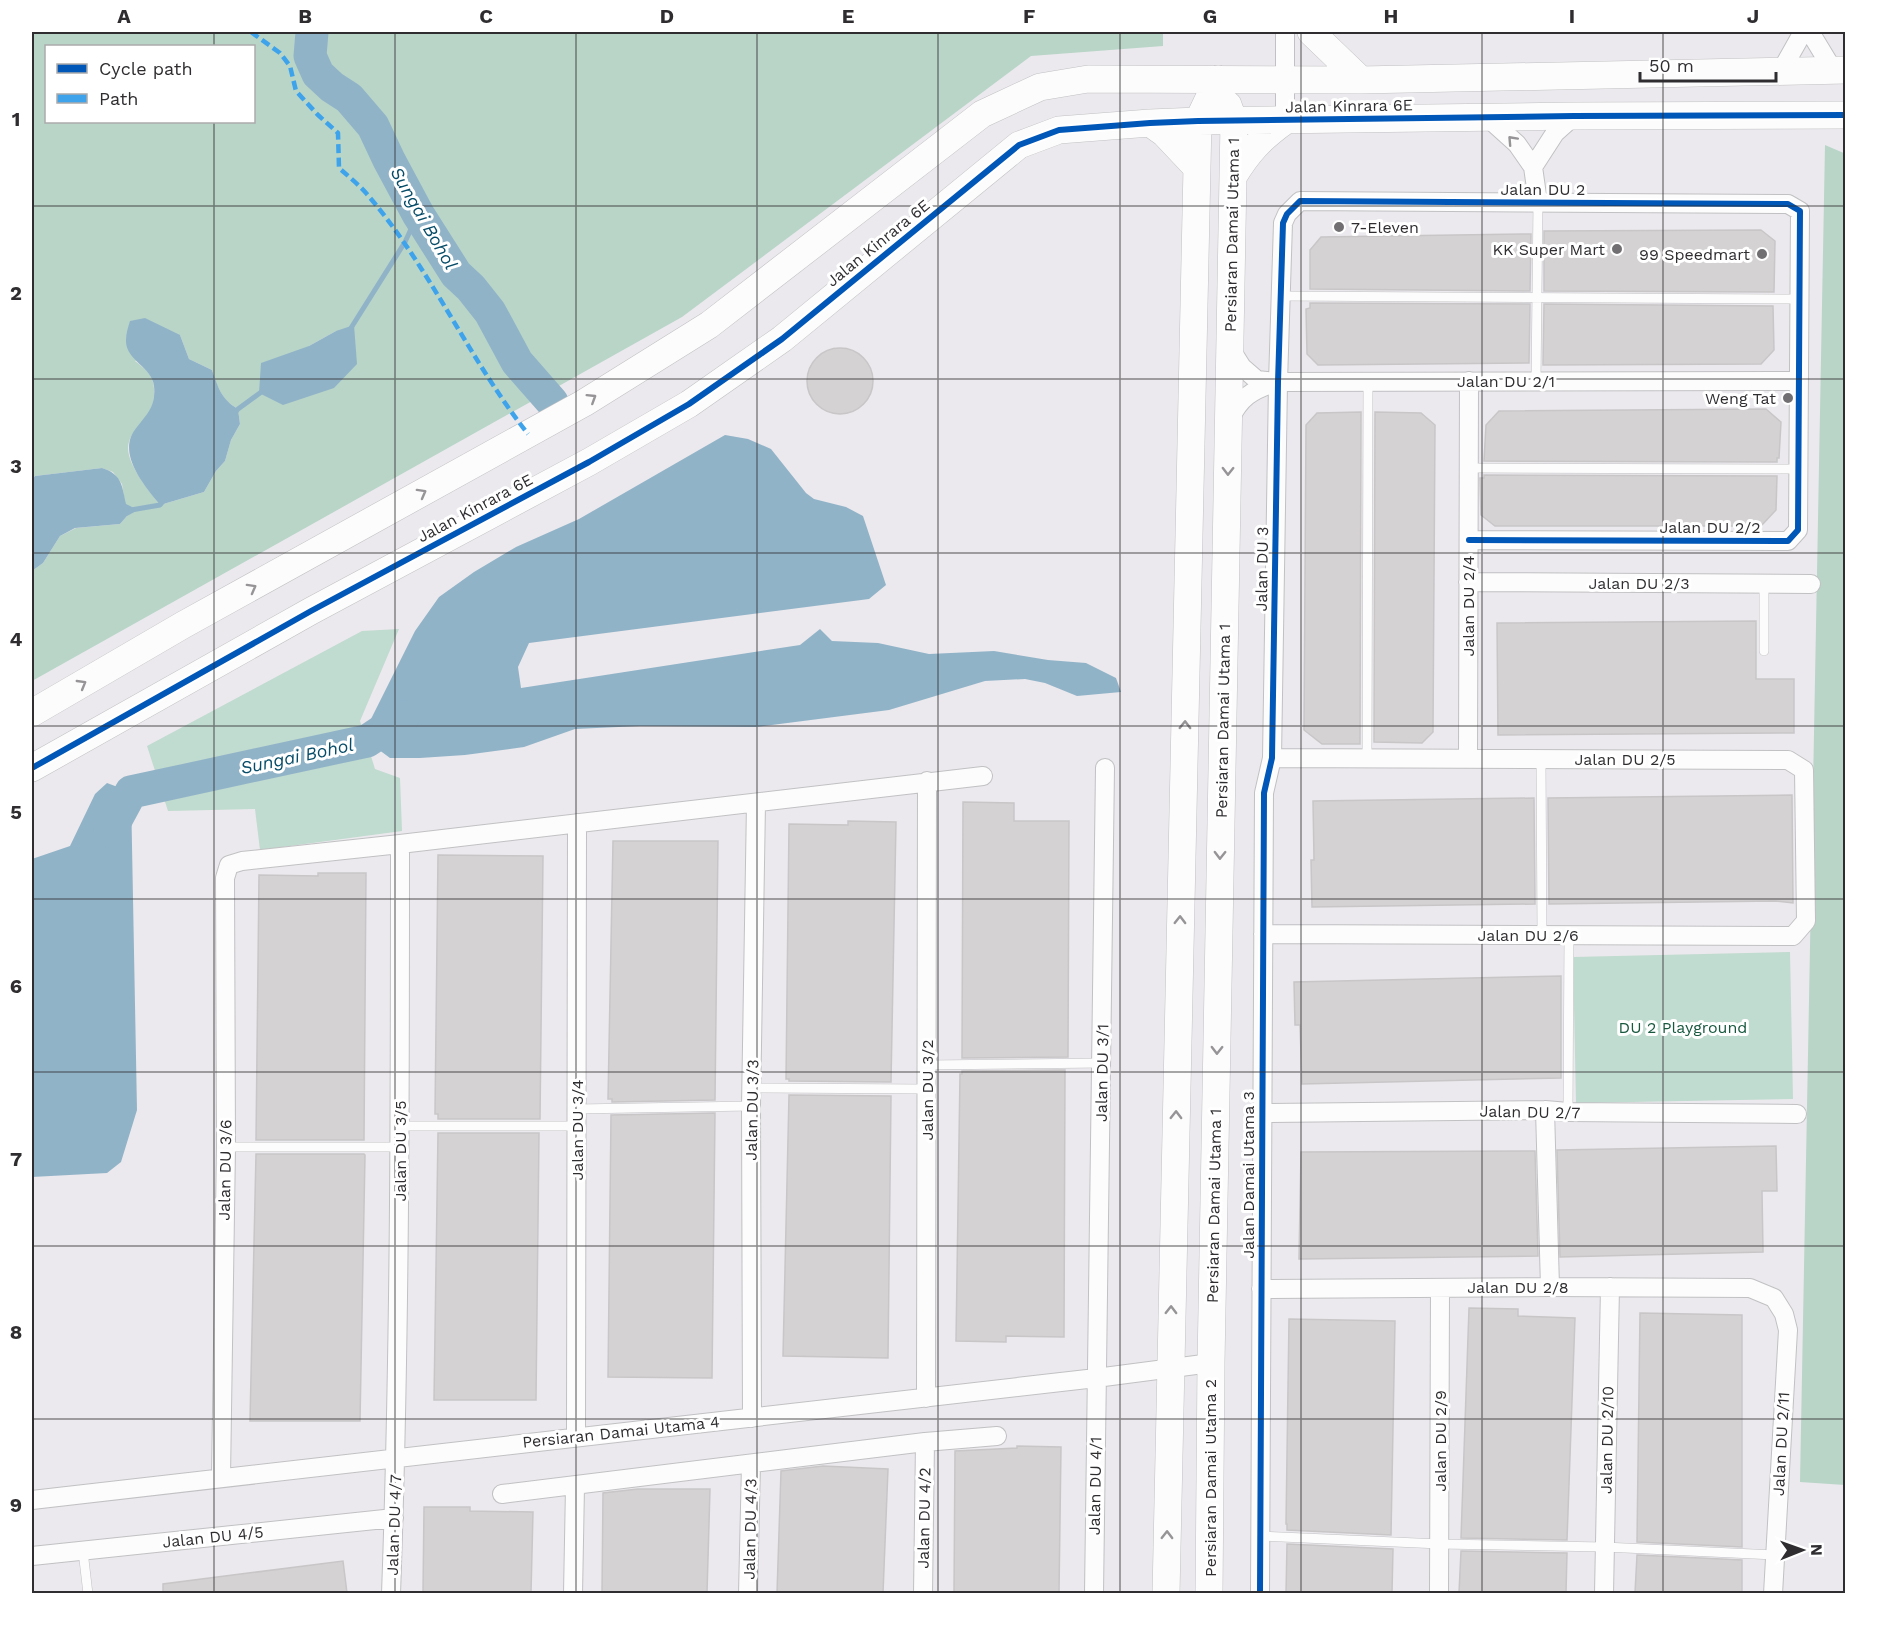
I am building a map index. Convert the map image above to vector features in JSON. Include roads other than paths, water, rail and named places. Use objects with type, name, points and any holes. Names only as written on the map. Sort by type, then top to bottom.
[{"type":"street","points":[[1233,177],[1246,155],[1263,136],[1285,121],[1285,32]]},
{"type":"street","points":[[1311,32],[1361,80]]},
{"type":"street","points":[[1781,71],[1803,32]]},
{"type":"street","name":"Jalan Kinrara 6E","points":[[1810,32],[1839,70]]},
{"type":"street","name":"Jalan Kinrara 6E","points":[[32,713],[183,625],[584,403],[709,325],[982,114],[1040,87],[1088,79],[1361,80],[1839,70]]},
{"type":"street","points":[[1166,1593],[1198,121],[1218,79]]},
{"type":"street","name":"Persiaran Damai Utama 1","points":[[1211,1363],[1234,122],[1218,79]]},
{"type":"street","name":"Jalan Kinrara 6E","points":[[32,768],[311,611],[589,462],[689,404],[782,339],[1019,145],[1059,130],[1198,121],[1845,115]]},
{"type":"street","points":[[1533,167],[1555,133],[1574,116]]},
{"type":"street","points":[[1487,117],[1517,144],[1533,167],[1538,202]]},
{"type":"street","points":[[1150,123],[1164,133],[1197,168]]},
{"type":"street","name":"Jalan DU 2","points":[[1278,382],[1283,223],[1287,214],[1300,201],[1788,204],[1800,211],[1798,381]]},
{"type":"street","name":"Jalan DU 2/1","points":[[1230,348],[1242,367],[1257,380],[1278,382],[1798,381]]},
{"type":"street","name":"Jalan DU 2/4","points":[[1468,381],[1468,759]]},
{"type":"street","name":"Jalan DU 2/2","points":[[1468,540],[1788,541],[1798,530],[1798,381]]},
{"type":"street","points":[[1228,423],[1239,403],[1247,396],[1256,389],[1278,382]]},
{"type":"street","name":"Jalan DU 3","points":[[1272,758],[1278,382]]},
{"type":"street","name":"Jalan DU 2/3","points":[[1468,582],[1810,584]]},
{"type":"street","name":"Jalan DU 2/5","points":[[1272,758],[1788,760],[1804,770],[1806,921],[1793,936]]},
{"type":"street","name":"Jalan Damai Utama 3","points":[[1260,1593],[1264,794],[1272,758]]},
{"type":"street","name":"Jalan DU 3/1","points":[[1096,1378],[1105,768]]},
{"type":"street","points":[[400,844],[983,776]]},
{"type":"street","name":"Jalan DU 3/2","points":[[926,1398],[927,781]]},
{"type":"street","name":"Jalan DU 3/3","points":[[752,1418],[752,1097],[756,803]]},
{"type":"street","name":"Jalan DU 3/4","points":[[576,1437],[577,824]]},
{"type":"street","name":"Jalan DU 3/6","points":[[221,1477],[226,1147],[225,878],[230,865],[242,861],[400,844]]},
{"type":"street","name":"Jalan DU 3/5","points":[[396,1457],[400,1147],[400,844]]},
{"type":"street","name":"Jalan DU 2/6","points":[[1263,934],[1793,936]]},
{"type":"street","points":[[1545,1110],[1550,1287]]},
{"type":"street","name":"Jalan DU 2/7","points":[[1262,1113],[1545,1110],[1797,1114]]},
{"type":"street","name":"Jalan DU 2/10","points":[[1604,1593],[1610,1287]]},
{"type":"street","name":"Jalan DU 2/9","points":[[1438,1593],[1440,1288]]},
{"type":"street","name":"Jalan DU 2/8","points":[[1261,1289],[1750,1288],[1774,1298]]},
{"type":"street","name":"Jalan DU 2/11","points":[[1773,1593],[1788,1330],[1784,1314],[1774,1298]]},
{"type":"street","name":"Persiaran Damai Utama 4","points":[[32,1500],[926,1398],[1211,1363]]},
{"type":"street","name":"Persiaran Damai Utama 2","points":[[1209,1593],[1211,1363]]},
{"type":"street","name":"Jalan DU 4/1","points":[[1094,1593],[1096,1378]]},
{"type":"street","points":[[502,1494],[575,1487],[925,1442],[997,1436]]},
{"type":"street","name":"Jalan DU 4/2","points":[[923,1593],[925,1442]]},
{"type":"street","name":"Jalan DU 4/7","points":[[391,1593],[396,1457]]},
{"type":"street","name":"Jalan DU 4/3","points":[[748,1593],[751,1464]]},
{"type":"street","points":[[573,1593],[575,1487]]},
{"type":"street","name":"Jalan DU 4/5","points":[[32,1556],[394,1518]]},
{"type":"lane","points":[[1536,381],[1538,202]]},
{"type":"lane","points":[[1281,297],[1800,299]]},
{"type":"lane","points":[[1367,758],[1368,382]]},
{"type":"lane","points":[[1469,468],[1799,470]]},
{"type":"lane","points":[[1764,584],[1764,651]]},
{"type":"lane","points":[[1541,759],[1542,935]]},
{"type":"lane","points":[[1568,1112],[1569,935]]},
{"type":"lane","points":[[927,1065],[1102,1063]]},
{"type":"lane","points":[[400,1126],[577,1117],[752,1097],[926,1089]]},
{"type":"lane","points":[[226,1147],[400,1147]]},
{"type":"lane","points":[[1260,1536],[1775,1555]]},
{"type":"lane","points":[[83,1551],[88,1593]]},
{"type":"water","points":[[145,318],[180,335],[189,359],[212,370],[224,397],[238,409],[240,424],[231,440],[225,461],[216,471],[204,492],[160,505],[134,468],[129,447],[131,437],[148,413],[154,399],[152,379],[130,353],[126,340],[130,321]]},
{"type":"water","points":[[354,325],[357,364],[334,388],[283,405],[259,393],[261,363],[309,346],[336,331]]},
{"type":"water","points":[[725,435],[748,439],[771,449],[806,493],[814,499],[846,507],[863,516],[886,585],[869,599],[529,643],[518,667],[521,688],[800,645],[820,629],[832,641],[878,643],[929,654],[994,651],[1048,660],[1086,663],[1116,678],[1121,692],[1077,696],[1045,683],[1025,679],[985,681],[889,710],[756,727],[640,726],[575,729],[524,747],[420,758],[390,758],[367,741],[369,723],[415,631],[439,597],[474,572],[516,547],[579,519]]},
{"type":"water","points":[[102,468],[117,477],[122,486],[126,504],[138,510],[127,516],[120,524],[75,528],[60,536],[43,563],[32,571],[32,480],[35,476]]},
{"type":"water","points":[[107,783],[131,792],[137,1110],[121,1162],[107,1173],[32,1177],[32,859],[70,846],[95,794]]},
{"type":"waterway","name":"Sungai Bohol","points":[[312,32],[310,56],[318,74],[349,98],[373,126],[418,214],[456,274],[471,288],[490,312],[517,362],[552,402]]},
{"type":"waterway","points":[[351,328],[405,242],[418,214]]},
{"type":"waterway","points":[[234,414],[264,390]]},
{"type":"waterway","points":[[131,510],[160,505],[164,500]]},
{"type":"waterway","name":"Sungai Bohol","points":[[110,831],[131,792],[367,741],[403,717]]},
{"type":"place","name":"7-Eleven","points":[[1339,227]]},
{"type":"place","name":"KK Super Mart","points":[[1617,249]]},
{"type":"place","name":"99 Speedmart","points":[[1762,254]]},
{"type":"place","name":"Weng Tat","points":[[1788,398]]},
{"type":"park label","name":"DU 2 Playground","points":[[1683,1027]]}]
